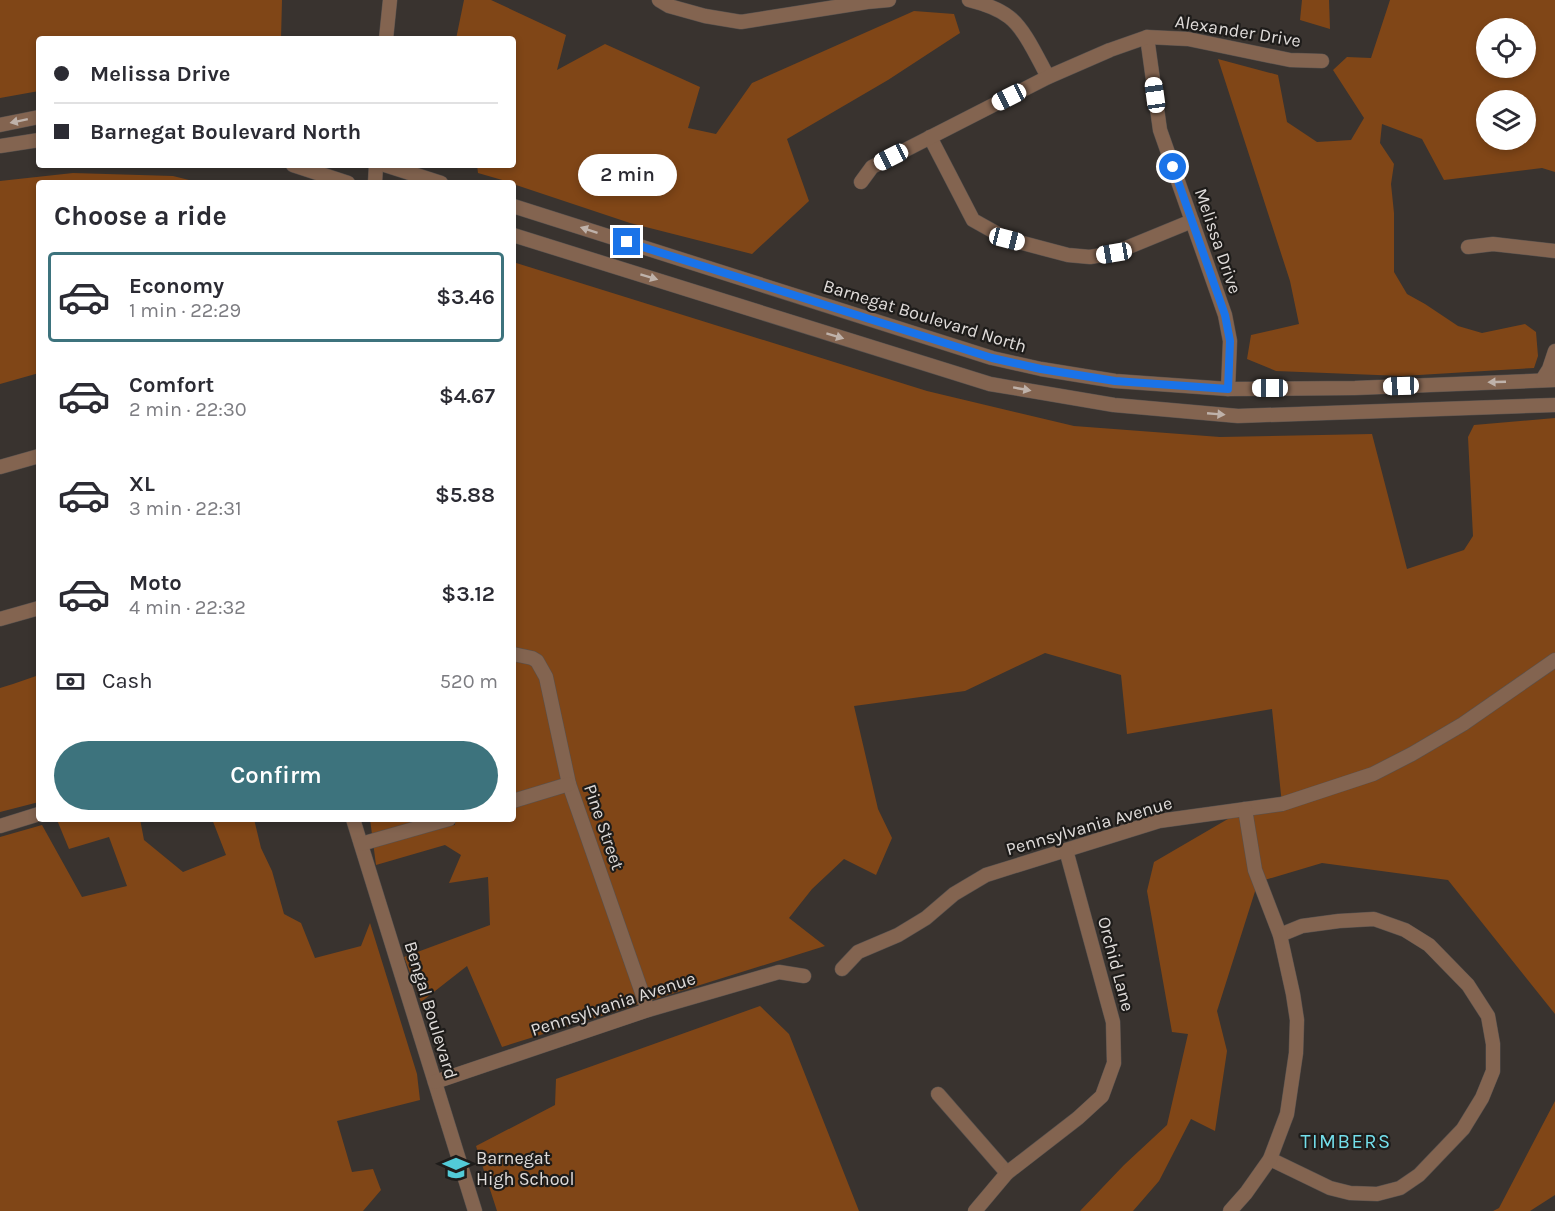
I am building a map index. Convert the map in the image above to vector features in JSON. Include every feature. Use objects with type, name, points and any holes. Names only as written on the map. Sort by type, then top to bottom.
[{"type":"street","points":[[387,36],[390,0]]},
{"type":"street","points":[[660,0],[669,6],[705,16],[741,22],[889,0]]},
{"type":"street","points":[[969,0],[1009,16],[1027,38],[1048,76]]},
{"type":"street","name":"Alexander Drive","points":[[861,182],[872,167],[1048,76],[1146,37],[1188,39],[1290,60],[1322,62]]},
{"type":"street","name":"Melissa Drive","points":[[1146,37],[1160,130],[1225,315],[1230,341],[1228,389]]},
{"type":"street","points":[[0,125],[36,118]]},
{"type":"street","points":[[930,137],[973,220],[1007,239],[1068,255],[1090,257],[1114,253],[1192,221]]},
{"type":"street","points":[[0,146],[36,140]]},
{"type":"street","points":[[302,168],[339,180]]},
{"type":"street","points":[[394,168],[432,180]]},
{"type":"street","name":"Barnegat Boulevard North","points":[[516,207],[992,358],[1041,369],[1115,381],[1228,389],[1354,388],[1548,380]]},
{"type":"street","points":[[516,236],[990,384],[1114,405],[1238,416],[1555,405]]},
{"type":"street","points":[[1468,247],[1493,244],[1555,251]]},
{"type":"street","points":[[1548,380],[1555,351]]},
{"type":"street","points":[[0,467],[36,457]]},
{"type":"street","points":[[0,619],[36,609]]},
{"type":"street","name":"Pine Street","points":[[516,655],[537,661],[546,677],[569,784],[648,1010]]},
{"type":"street","name":"Pennsylvania Avenue","points":[[842,969],[858,952],[926,918],[954,894],[986,875],[1159,821],[1282,804],[1373,774],[1462,724],[1555,660]]},
{"type":"street","points":[[516,800],[569,784]]},
{"type":"street","points":[[1230,1211],[1270,1159],[1287,1114],[1296,1053],[1297,1020],[1293,994],[1280,935],[1255,870],[1245,809]]},
{"type":"street","points":[[0,826],[36,815]]},
{"type":"street","name":"Bengal Boulevard","points":[[354,822],[475,1211]]},
{"type":"street","points":[[361,844],[438,822]]},
{"type":"street","name":"Orchid Lane","points":[[975,1211],[1007,1173],[1078,1118],[1102,1096],[1114,1063],[1113,1022],[1066,850]]},
{"type":"street","points":[[1270,1159],[1330,1188],[1350,1193],[1377,1194],[1400,1188],[1419,1175],[1463,1129],[1482,1098],[1493,1071],[1493,1044],[1488,1016],[1468,985],[1429,945],[1405,930],[1374,919],[1302,926],[1280,935]]},
{"type":"street","name":"Pennsylvania Avenue","points":[[435,1082],[648,1010],[779,972],[804,976]]},
{"type":"street","points":[[938,1094],[1007,1173]]},
{"type":"shaded area","points":[[0,0],[282,0],[281,36],[36,36],[36,92],[0,98]]},
{"type":"shaded area","points":[[464,0],[491,0],[566,35],[557,70],[605,44],[700,87],[688,128],[716,134],[752,83],[914,11],[954,14],[960,33],[888,80],[787,139],[809,201],[752,254],[630,223],[516,185],[516,180],[502,180],[478,173],[477,168],[516,168],[516,36],[457,36]]},
{"type":"shaded area","points":[[1302,0],[1329,0],[1330,29],[1300,20]]},
{"type":"shaded area","points":[[1390,0],[1555,0],[1555,172],[1542,168],[1444,180],[1422,139],[1382,124],[1380,143],[1394,164],[1391,184],[1394,213],[1394,272],[1407,294],[1458,326],[1482,333],[1525,324],[1536,332],[1538,356],[1534,368],[1402,376],[1276,371],[1247,359],[1251,335],[1299,324],[1290,281],[1218,59],[1278,75],[1287,122],[1317,142],[1351,140],[1364,118],[1333,70],[1347,57],[1371,58]]},
{"type":"shaded area","points":[[73,173],[173,176],[189,180],[36,180],[36,374],[0,384],[0,181]]},
{"type":"shaded area","points":[[516,263],[927,391],[1074,426],[1220,437],[1372,434],[1407,569],[1464,550],[1473,536],[1468,437],[1474,425],[1555,418],[1555,1014],[1448,880],[1322,863],[1258,882],[1217,1011],[1227,1051],[1215,1131],[1191,1119],[1159,1181],[1133,1211],[1080,1211],[1167,1125],[1188,1034],[1172,1032],[1147,891],[1154,862],[1245,809],[1282,804],[1272,709],[1127,734],[1121,675],[1045,653],[965,691],[854,706],[878,809],[892,838],[876,875],[844,859],[812,889],[789,918],[825,946],[502,1047],[467,966],[421,1002],[404,957],[490,925],[488,877],[449,883],[461,855],[445,845],[376,865],[370,822],[412,822],[413,830],[455,825],[454,822],[516,822]]},
{"type":"shaded area","points":[[36,676],[36,803],[0,812],[0,688]]},
{"type":"shaded area","points":[[58,822],[141,822],[144,840],[183,872],[226,855],[213,822],[255,822],[261,848],[272,871],[284,914],[301,923],[315,958],[361,946],[370,923],[417,1074],[420,1100],[337,1121],[352,1172],[373,1169],[381,1190],[363,1211],[0,1211],[0,837],[42,825],[82,897],[127,886],[109,837],[69,849]]},
{"type":"shaded area","points":[[760,1006],[789,1034],[859,1211],[497,1211],[476,1146],[555,1105],[556,1079]]},
{"type":"shaded area","points":[[1555,1101],[1555,1195],[1530,1211],[1493,1211],[1499,1208]]},
{"type":"place","name":"Barnegat High School","points":[[456,1168]]},
{"type":"district","name":"TIMBERS","points":[[1346,1141]]},
{"type":"route","points":[[627,242],[992,358],[1041,369],[1115,381],[1228,389],[1230,341],[1225,315],[1173,167]]}]
